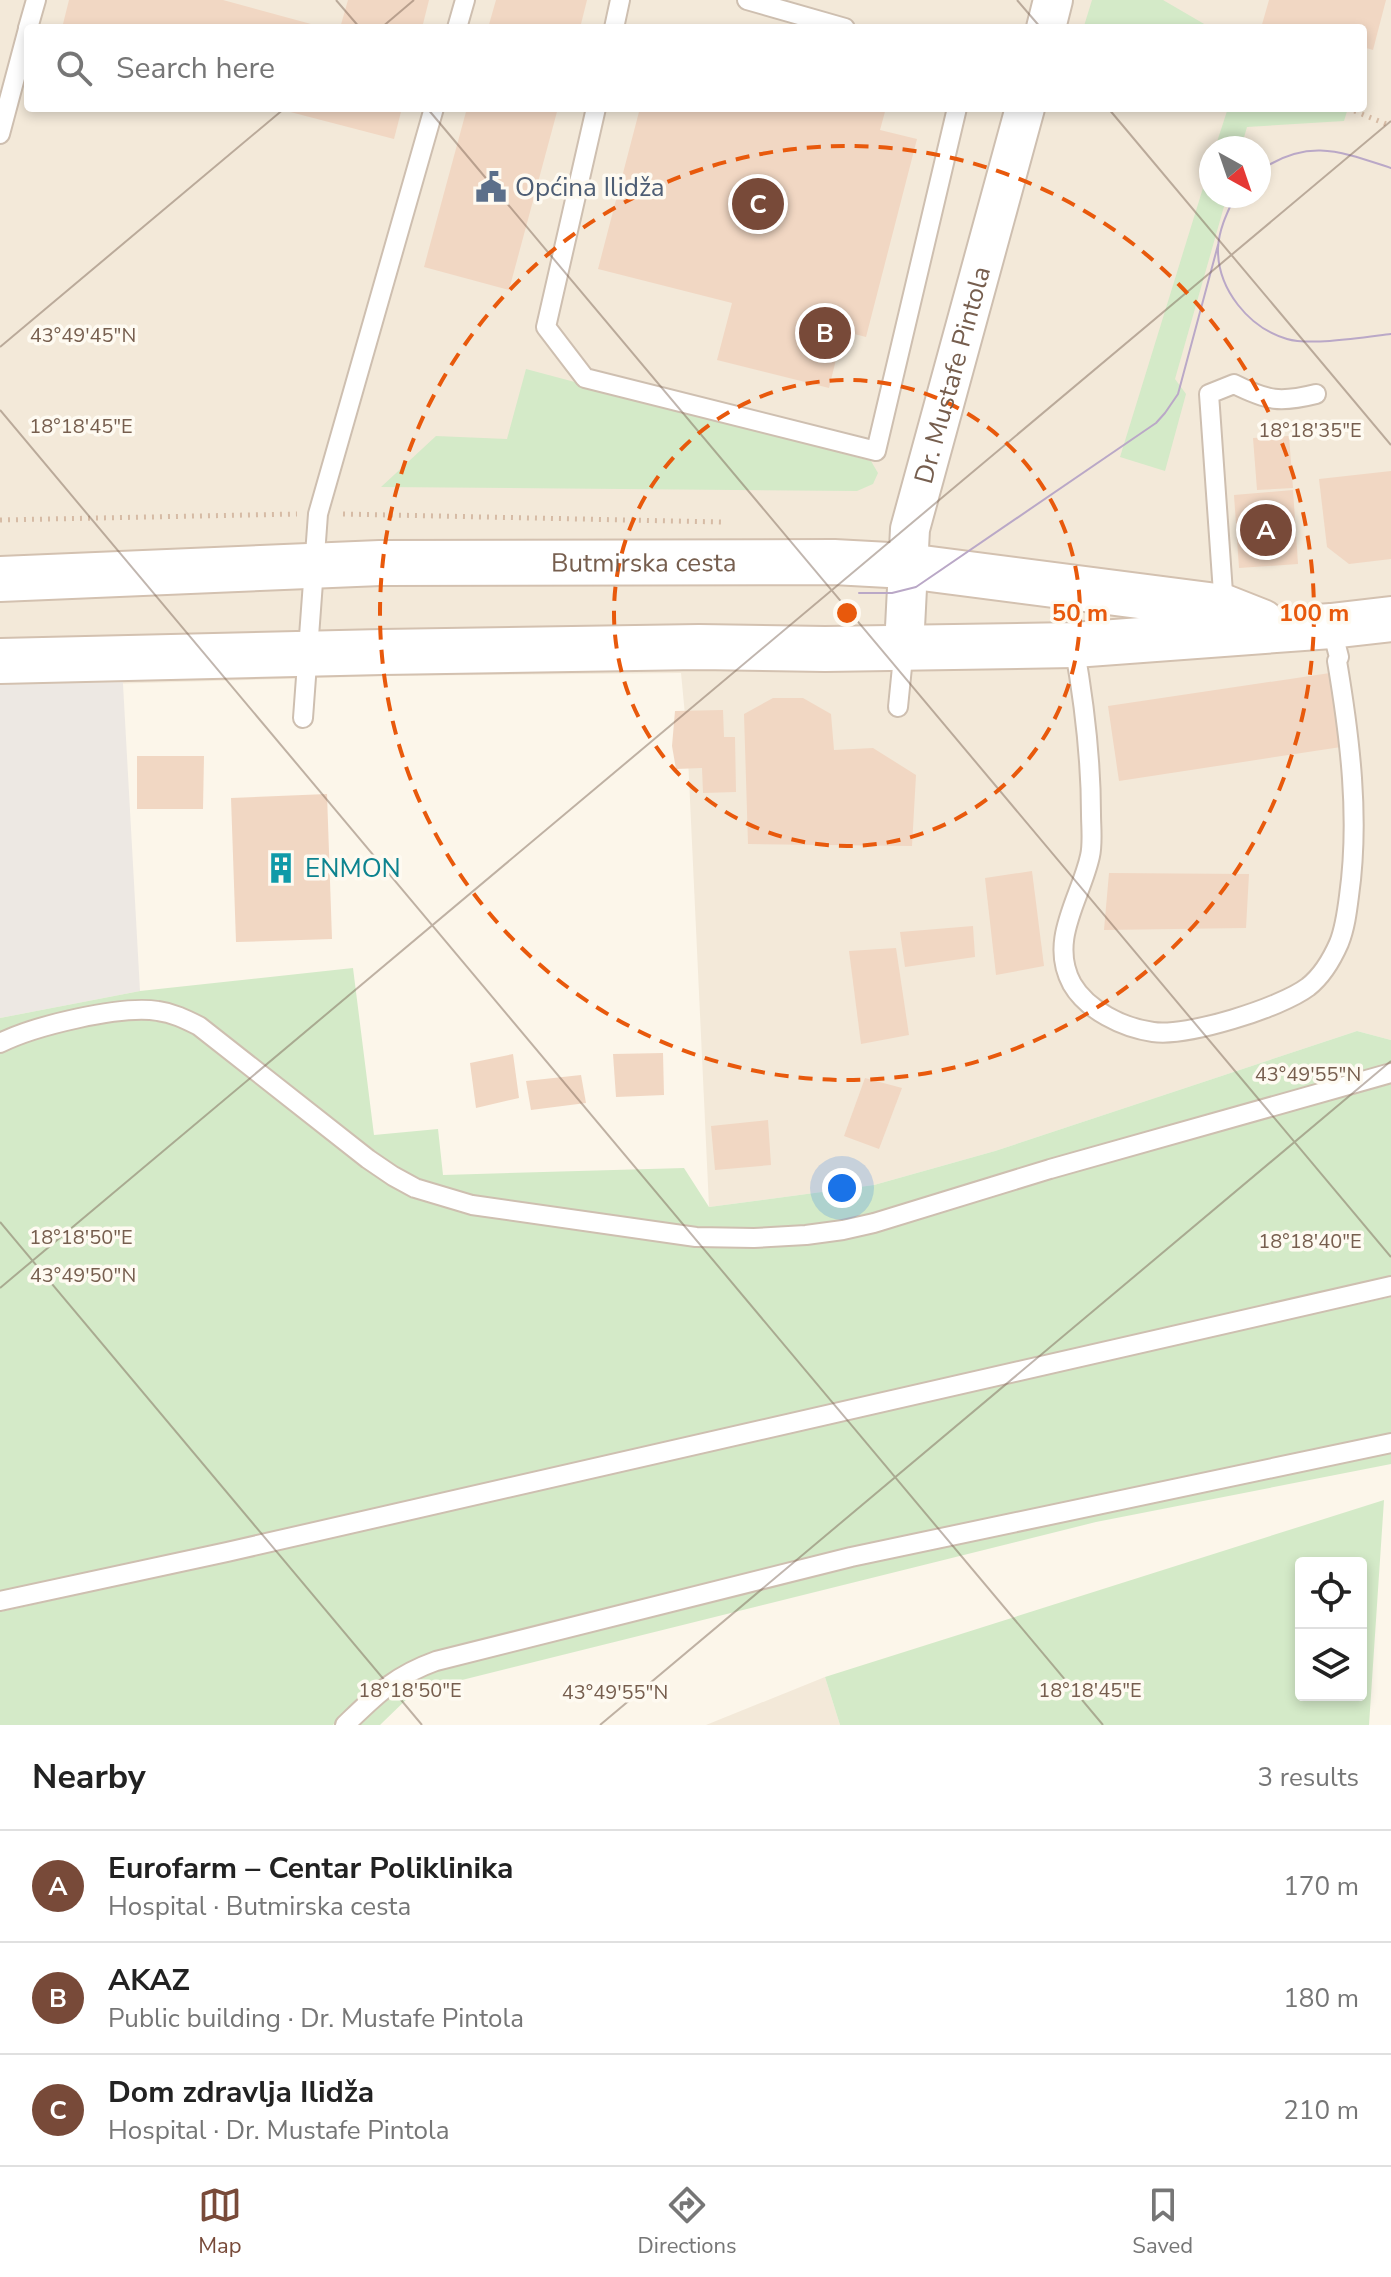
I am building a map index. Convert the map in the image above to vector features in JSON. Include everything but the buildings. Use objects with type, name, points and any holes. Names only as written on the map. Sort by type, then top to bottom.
[{"type":"main road","name":"Butmirska cesta","points":[[0,579],[380,563],[818,562],[907,566],[1224,607],[1279,629]]},
{"type":"main road","name":"Butmirska cesta","points":[[0,661],[699,647],[825,649],[1074,645],[1391,619]]},
{"type":"street","points":[[1047,24],[1053,0]]},
{"type":"street","name":"Dr. Mustafe Pintola","points":[[904,647],[910,529],[1024,112]]},
{"type":"lane","points":[[29,24],[36,0]]},
{"type":"lane","points":[[458,24],[465,0]]},
{"type":"lane","points":[[615,24],[620,0]]},
{"type":"lane","points":[[747,0],[831,24]]},
{"type":"lane","points":[[0,134],[24,44]]},
{"type":"lane","points":[[303,718],[318,514],[433,112]]},
{"type":"lane","points":[[595,112],[546,327],[585,378],[876,451],[956,112]]},
{"type":"lane","points":[[1224,607],[1209,394],[1234,384],[1256,395],[1287,401],[1316,394]]},
{"type":"lane","points":[[1074,645],[1091,785],[1091,854],[1064,933],[1065,964],[1073,984],[1097,1011],[1132,1026],[1153,1032],[1170,1032],[1226,1021],[1289,999],[1320,976],[1339,942],[1346,921],[1354,860],[1353,802],[1339,657],[1331,626]]},
{"type":"lane","points":[[898,707],[904,647]]},
{"type":"lane","points":[[0,1043],[62,1023],[122,1011],[155,1010],[177,1015],[199,1026],[368,1159],[415,1188],[472,1205],[696,1237],[754,1238],[843,1230],[1391,1073]]},
{"type":"lane","points":[[0,1601],[1391,1286]]},
{"type":"lane","points":[[345,1725],[394,1680],[436,1661],[851,1557],[1391,1443]]},
{"type":"path","points":[[1357,112],[1391,126]]},
{"type":"path","points":[[0,520],[318,514],[723,522]]},
{"type":"shaded area","points":[[0,0],[1391,0],[1391,1040],[1357,1031],[995,1151],[874,1185],[709,1207],[687,736],[681,673],[388,676],[0,687]]},
{"type":"shaded area","points":[[122,666],[140,991],[0,1018],[0,671]]},
{"type":"shaded area","points":[[825,1677],[840,1725],[706,1725]]},
{"type":"green space","points":[[1092,0],[1163,0],[1204,24],[1085,24]]},
{"type":"green space","points":[[1227,112],[1347,112],[1344,121],[1247,127],[1244,136],[1219,136]]},
{"type":"green space","points":[[1199,201],[1199,208],[1224,208],[1175,379],[1186,394],[1165,471],[1120,457]]},
{"type":"green space","points":[[526,369],[871,461],[878,473],[873,484],[857,491],[381,487],[436,436],[507,439]]},
{"type":"green space","points":[[353,968],[374,1135],[438,1129],[443,1175],[684,1168],[709,1207],[874,1185],[995,1151],[1357,1031],[1391,1040],[1391,1066],[870,1216],[819,1225],[768,1229],[715,1228],[609,1218],[454,1193],[437,1187],[375,1151],[189,1010],[165,1002],[143,1000],[121,1003],[0,1034],[0,1018],[140,991]]},
{"type":"green space","points":[[126,1019],[164,1022],[198,1037],[400,1188],[429,1202],[473,1213],[845,1238],[1391,1084],[1391,1280],[0,1595],[0,1053],[45,1035]]},
{"type":"green space","points":[[1391,1297],[1391,1435],[796,1561],[435,1655],[390,1674],[333,1725],[0,1725],[0,1612],[252,1556],[628,1466]]},
{"type":"green space","points":[[1391,1450],[1391,1464],[1096,1522],[414,1692],[380,1725],[360,1725],[403,1685],[433,1671],[799,1576]]},
{"type":"green space","points":[[1384,1500],[1369,1725],[840,1725],[825,1677]]},
{"type":"tram line","points":[[1271,164],[1293,154],[1324,151],[1391,168]]},
{"type":"tram line","points":[[1230,208],[1220,234],[1219,263],[1229,292],[1260,326],[1287,339],[1309,342],[1391,334]]},
{"type":"tram line","points":[[859,593],[892,593],[916,587],[1156,423],[1178,394],[1218,245]]},
{"type":"place","name":"Općina Ilidža","points":[[491,187]]},
{"type":"place","name":"Dom zdravlja Ilidža","points":[[758,204]]},
{"type":"place","name":"AKAZ","points":[[825,333]]},
{"type":"place","name":"Eurofarm – Centar Poliklinika","points":[[1266,530]]},
{"type":"place","name":"ENMON","points":[[281,868]]}]
